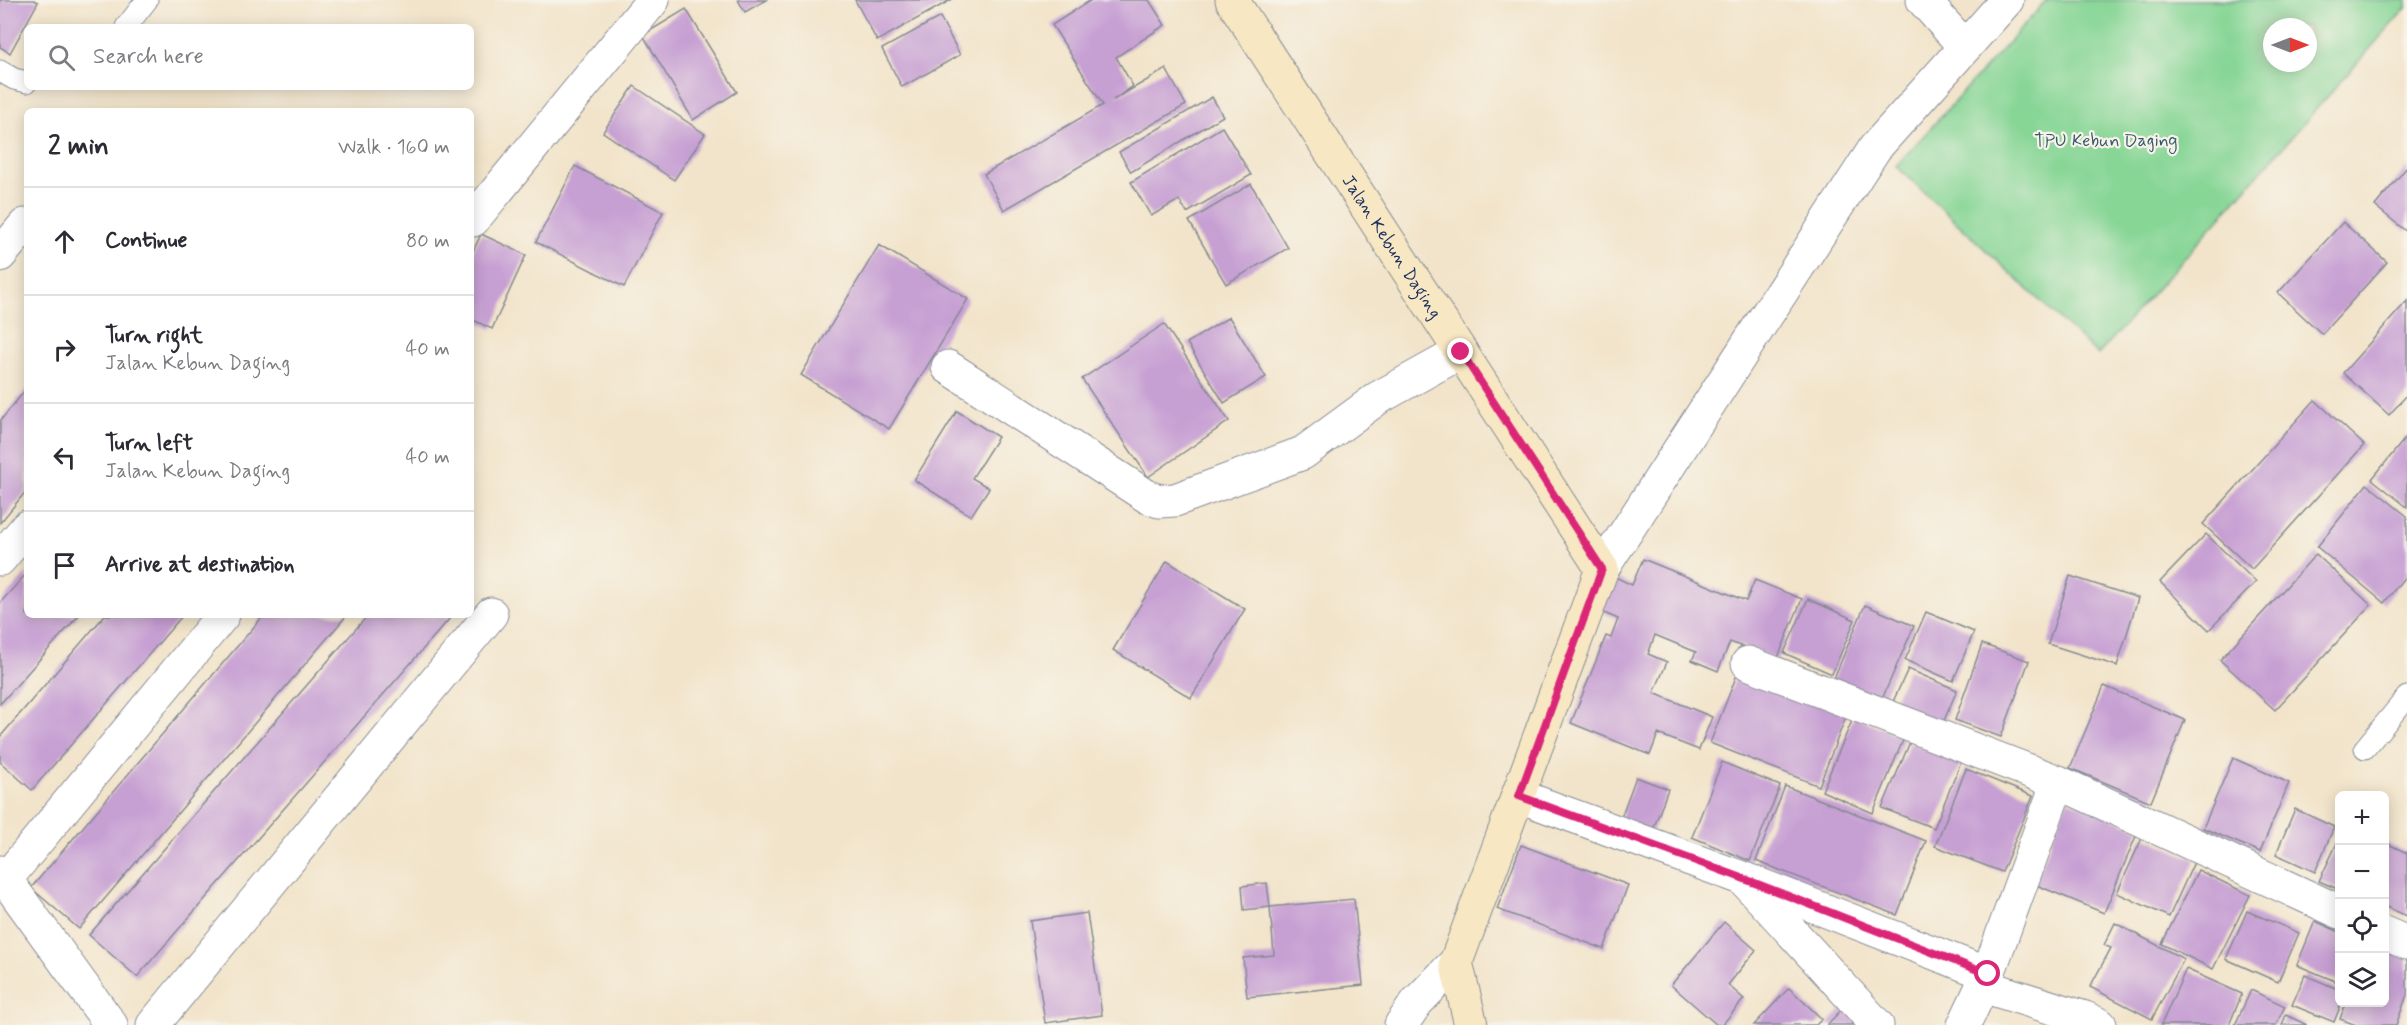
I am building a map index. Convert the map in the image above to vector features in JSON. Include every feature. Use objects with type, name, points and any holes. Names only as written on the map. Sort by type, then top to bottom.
[{"type":"street","points":[[474,219],[653,0]]},
{"type":"street","name":"Jalan Kebun Daging","points":[[1232,0],[1602,569]]},
{"type":"street","points":[[1923,0],[1964,46]]},
{"type":"street","points":[[1401,1025],[1417,1002],[1456,962],[1602,569],[1875,148],[2007,0]]},
{"type":"street","points":[[0,255],[24,226]]},
{"type":"street","points":[[948,367],[1148,497],[1159,501],[1175,500],[1303,453],[1378,398],[1461,352]]},
{"type":"street","points":[[0,560],[24,531]]},
{"type":"street","points":[[153,1025],[491,614]]},
{"type":"street","points":[[111,1025],[3,876],[221,618]]},
{"type":"street","points":[[1748,663],[2058,782],[2335,910]]},
{"type":"street","points":[[1964,1025],[1986,980],[2058,782]]},
{"type":"street","points":[[1519,796],[1742,878],[2100,1025]]},
{"type":"street","points":[[1742,878],[1877,1025]]},
{"type":"street","points":[[2389,935],[2407,943]]},
{"type":"street","points":[[1456,962],[1471,1025]]},
{"type":"lane","points":[[128,24],[147,0]]},
{"type":"lane","points":[[0,71],[14,79],[24,81]]},
{"type":"lane","points":[[2365,748],[2407,697]]},
{"type":"green space","name":"TPU Kebun Daging","points":[[2047,0],[2407,0],[2407,7],[2098,355],[1896,166]]},
{"type":"building","points":[[0,0],[38,2],[10,53],[0,47]]},
{"type":"building","points":[[738,0],[766,0],[745,12]]},
{"type":"building","points":[[855,0],[951,0],[877,41]]},
{"type":"building","points":[[1091,0],[1149,0],[1165,25],[1116,57],[1133,86],[1113,100],[1166,69],[1186,105],[1004,210],[984,174],[1103,105],[1052,25]]},
{"type":"building","points":[[686,9],[737,92],[693,120],[643,35]]},
{"type":"building","points":[[940,17],[960,55],[902,87],[882,49]]},
{"type":"building","points":[[634,86],[705,134],[674,180],[603,132]]},
{"type":"building","points":[[1212,97],[1223,116],[1131,172],[1119,152]]},
{"type":"building","points":[[1222,127],[1251,175],[1187,213],[1179,200],[1151,216],[1131,182]]},
{"type":"building","points":[[575,166],[663,212],[624,287],[536,242]]},
{"type":"building","points":[[2407,167],[2407,232],[2375,206]]},
{"type":"building","points":[[1251,184],[1288,248],[1226,284],[1189,221]]},
{"type":"building","points":[[2343,222],[2387,262],[2322,334],[2278,293]]},
{"type":"building","points":[[481,234],[526,255],[492,329],[474,320],[474,249]]},
{"type":"building","points":[[879,245],[968,299],[889,429],[801,375]]},
{"type":"building","points":[[2407,301],[2407,395],[2389,415],[2343,373]]},
{"type":"building","points":[[1229,317],[1266,377],[1224,403],[1187,343]]},
{"type":"building","points":[[1164,324],[1229,421],[1148,477],[1082,379]]},
{"type":"building","points":[[24,392],[24,494],[0,523],[0,421]]},
{"type":"building","points":[[2315,400],[2364,445],[2252,569],[2203,524]]},
{"type":"building","points":[[957,411],[998,437],[972,478],[989,488],[971,516],[914,480]]},
{"type":"building","points":[[2407,436],[2407,507],[2372,479]]},
{"type":"building","points":[[2367,484],[2407,516],[2407,574],[2384,603],[2317,547]]},
{"type":"building","points":[[2206,534],[2256,582],[2209,630],[2160,582]]},
{"type":"building","points":[[2316,554],[2371,605],[2275,710],[2220,660]]},
{"type":"building","points":[[1643,559],[1746,601],[1755,580],[1802,599],[1777,660],[1730,642],[1718,671],[1692,660],[1696,652],[1655,635],[1648,654],[1667,662],[1654,693],[1712,717],[1699,750],[1658,734],[1650,755],[1571,723],[1606,636],[1611,638],[1618,619],[1597,610],[1611,575],[1632,585]]},
{"type":"building","points":[[1167,561],[1245,609],[1191,698],[1113,650]]},
{"type":"building","points":[[24,576],[24,618],[76,618],[0,704],[0,603]]},
{"type":"building","points":[[2070,576],[2138,598],[2117,666],[2048,644]]},
{"type":"building","points":[[1808,599],[1855,620],[1832,674],[1784,653]]},
{"type":"building","points":[[1865,605],[1914,626],[1879,706],[1831,685]]},
{"type":"building","points":[[1926,612],[1974,632],[1953,681],[1905,660]]},
{"type":"building","points":[[102,618],[180,618],[32,790],[0,762],[0,737]]},
{"type":"building","points":[[261,618],[344,618],[79,929],[31,888]]},
{"type":"building","points":[[365,618],[450,618],[137,977],[89,935]]},
{"type":"building","points":[[1982,644],[2029,661],[2001,737],[1955,720]]},
{"type":"building","points":[[1908,669],[1957,690],[1940,730],[1890,708]]},
{"type":"building","points":[[1738,672],[1847,714],[1819,786],[1710,743]]},
{"type":"building","points":[[2104,686],[2185,720],[2151,802],[2070,768]]},
{"type":"building","points":[[1854,716],[1904,738],[1873,813],[1822,791]]},
{"type":"building","points":[[1910,742],[1961,762],[1934,828],[1882,808]]},
{"type":"building","points":[[2233,758],[2289,783],[2260,852],[2203,828]]},
{"type":"building","points":[[1722,762],[1780,786],[1750,861],[1692,837]]},
{"type":"building","points":[[1966,769],[2033,796],[2002,872],[1935,846]]},
{"type":"building","points":[[1636,777],[1668,789],[1649,841],[1617,828]]},
{"type":"building","points":[[1785,786],[1926,841],[1897,915],[1756,861]]},
{"type":"building","points":[[2068,800],[2139,829],[2104,913],[2034,884]]},
{"type":"building","points":[[2295,809],[2334,827],[2315,872],[2276,854]]},
{"type":"building","points":[[2143,836],[2195,860],[2169,917],[2117,893]]},
{"type":"building","points":[[2389,844],[2407,853],[2407,916],[2389,908]]},
{"type":"building","points":[[1521,845],[1628,885],[1604,949],[1497,909]]},
{"type":"building","points":[[2335,847],[2335,888],[2319,881]]},
{"type":"building","points":[[2198,870],[2250,895],[2213,969],[2162,944]]},
{"type":"building","points":[[1267,883],[1270,907],[1244,910],[1242,886]]},
{"type":"building","points":[[1354,899],[1363,985],[1247,997],[1243,958],[1274,955],[1270,907]]},
{"type":"building","points":[[2247,911],[2299,933],[2278,982],[2226,959]]},
{"type":"building","points":[[1087,913],[1102,1015],[1045,1023],[1030,921]]},
{"type":"building","points":[[2315,921],[2335,930],[2335,981],[2297,965]]},
{"type":"building","points":[[1724,922],[1756,950],[1728,985],[1744,999],[1722,1025],[1717,1025],[1671,985]]},
{"type":"building","points":[[2115,923],[2184,959],[2152,1019],[2090,987],[2111,948],[2104,945]]},
{"type":"building","points":[[2389,949],[2407,955],[2407,995],[2396,1025],[2356,1025],[2340,1019],[2344,1007],[2389,1007]]},
{"type":"building","points":[[2186,969],[2242,994],[2229,1025],[2161,1025]]},
{"type":"building","points":[[2305,975],[2335,988],[2335,1007],[2340,1007],[2334,1022],[2292,1005]]},
{"type":"building","points":[[1789,988],[1822,1019],[1816,1025],[1754,1025]]},
{"type":"building","points":[[2251,990],[2285,1006],[2276,1025],[2235,1025]]},
{"type":"building","points":[[1843,1008],[1860,1025],[1827,1025]]},
{"type":"building","points":[[2286,1015],[2307,1025],[2282,1025]]},
{"type":"route","points":[[1461,352],[1602,569],[1519,796],[1742,878],[1988,974]]}]
